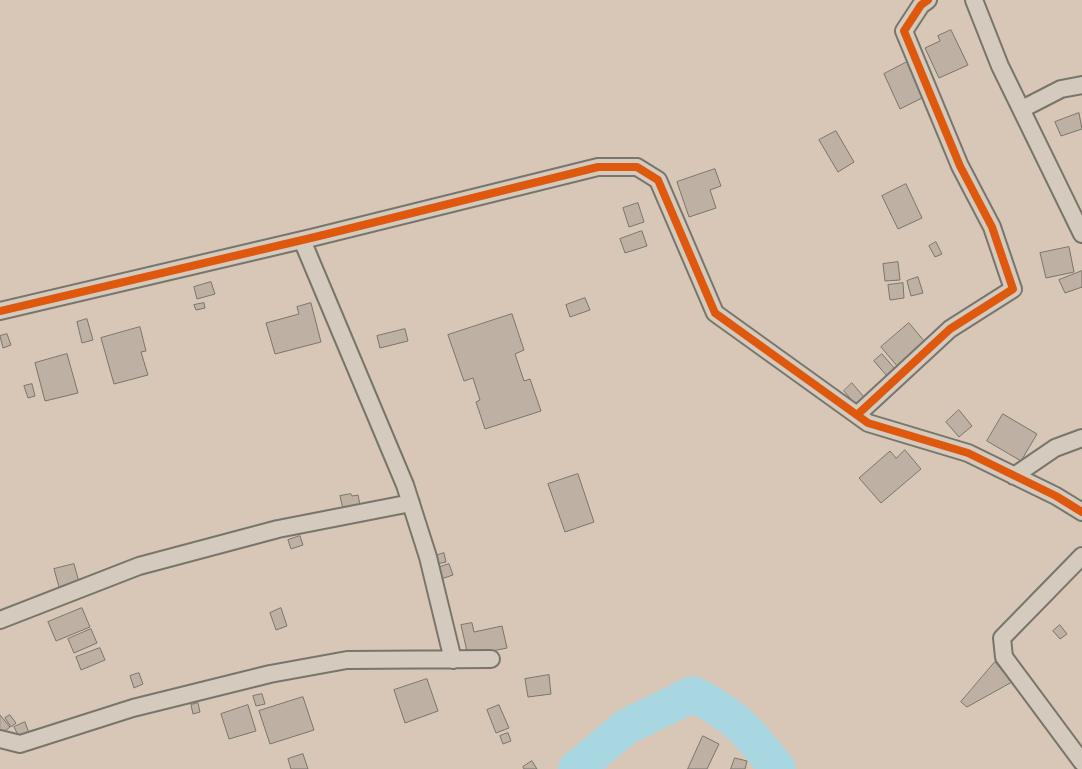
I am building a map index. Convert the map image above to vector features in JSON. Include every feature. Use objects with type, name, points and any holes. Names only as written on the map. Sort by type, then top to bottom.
[{"type":"street","points":[[857,415],[950,329],[1013,289],[992,227],[960,166],[904,31],[921,5],[928,0]]},
{"type":"street","points":[[974,0],[1000,66],[1082,234]]},
{"type":"street","points":[[1022,109],[1061,90],[1082,85]]},
{"type":"street","points":[[0,311],[302,240],[598,167],[637,168],[658,180],[715,313],[868,423],[968,453],[1056,496],[1082,512]]},
{"type":"street","points":[[302,240],[411,503],[428,557],[452,660]]},
{"type":"street","points":[[1014,476],[1055,448],[1082,438]]},
{"type":"street","points":[[0,620],[139,566],[278,529],[411,503]]},
{"type":"street","points":[[1082,556],[1002,638],[1004,657],[1082,762]]},
{"type":"street","points":[[0,738],[20,744],[133,708],[270,674],[347,660],[491,659]]},
{"type":"building","points":[[951,30],[968,65],[939,78],[925,48],[940,41],[938,36]]},
{"type":"building","points":[[909,61],[926,96],[900,109],[884,74]]},
{"type":"building","points":[[1079,113],[1082,129],[1061,136],[1055,122]]},
{"type":"building","points":[[836,131],[854,162],[838,172],[819,140]]},
{"type":"building","points":[[715,169],[721,186],[710,190],[716,208],[689,217],[677,182]]},
{"type":"building","points":[[906,184],[922,218],[898,229],[882,196]]},
{"type":"building","points":[[638,203],[644,222],[629,227],[623,208]]},
{"type":"building","points":[[642,231],[647,246],[625,253],[620,239]]},
{"type":"building","points":[[936,242],[942,254],[935,257],[929,246]]},
{"type":"building","points":[[1069,247],[1074,272],[1046,278],[1040,253]]},
{"type":"building","points":[[898,262],[900,280],[885,281],[883,264]]},
{"type":"building","points":[[1082,271],[1082,287],[1065,293],[1059,280]]},
{"type":"building","points":[[918,277],[923,293],[911,296],[907,281]]},
{"type":"building","points":[[211,282],[215,294],[197,299],[194,287]]},
{"type":"building","points":[[903,283],[904,298],[890,300],[888,285]]},
{"type":"building","points":[[585,298],[590,310],[570,317],[566,305]]},
{"type":"building","points":[[204,303],[205,308],[196,310],[194,305]]},
{"type":"building","points":[[311,303],[321,342],[275,354],[266,323],[299,314],[297,307]]},
{"type":"building","points":[[512,314],[524,350],[515,354],[524,381],[530,379],[541,411],[485,429],[476,402],[480,400],[473,378],[464,381],[448,335]]},
{"type":"building","points":[[87,319],[93,340],[82,343],[77,322]]},
{"type":"building","points":[[909,323],[925,342],[897,366],[881,347]]},
{"type":"building","points":[[140,327],[146,351],[141,352],[148,375],[114,384],[101,338]]},
{"type":"building","points":[[405,329],[408,341],[380,348],[377,336]]},
{"type":"building","points":[[7,334],[11,345],[3,348],[0,336]]},
{"type":"building","points":[[67,354],[78,393],[45,401],[35,363]]},
{"type":"building","points":[[882,354],[895,369],[887,376],[874,361]]},
{"type":"building","points":[[852,383],[864,397],[855,404],[844,391]]},
{"type":"building","points":[[32,384],[35,396],[28,398],[24,386]]},
{"type":"building","points":[[959,410],[972,426],[959,437],[946,422]]},
{"type":"building","points":[[1003,414],[1037,434],[1021,461],[987,441]]},
{"type":"building","points":[[905,450],[921,469],[881,503],[859,478],[890,451],[896,458]]},
{"type":"building","points":[[578,474],[594,522],[565,532],[548,484]]},
{"type":"building","points":[[351,494],[352,496],[358,495],[360,505],[343,509],[340,496]]},
{"type":"building","points":[[300,536],[303,545],[291,549],[288,540]]},
{"type":"building","points":[[444,553],[446,562],[437,564],[435,556]]},
{"type":"building","points":[[74,564],[79,582],[59,587],[54,569]]},
{"type":"building","points":[[449,564],[453,575],[441,579],[437,568]]},
{"type":"building","points":[[82,608],[90,627],[56,641],[48,622]]},
{"type":"building","points":[[281,608],[287,626],[276,630],[270,613]]},
{"type":"building","points":[[472,623],[474,632],[502,626],[507,648],[468,656],[461,625]]},
{"type":"building","points":[[1060,625],[1067,634],[1060,639],[1053,631]]},
{"type":"building","points":[[91,629],[97,643],[74,653],[68,639]]},
{"type":"building","points":[[100,648],[105,660],[81,670],[76,657]]},
{"type":"building","points":[[995,662],[1012,682],[967,707],[961,702]]},
{"type":"building","points":[[139,673],[143,684],[134,688],[130,676]]},
{"type":"building","points":[[549,675],[551,694],[528,697],[525,679]]},
{"type":"building","points":[[427,679],[438,711],[405,723],[394,690]]},
{"type":"building","points":[[262,694],[265,704],[256,706],[253,696]]},
{"type":"building","points":[[303,697],[314,730],[270,744],[259,711]]},
{"type":"building","points":[[198,703],[200,712],[193,714],[191,705]]},
{"type":"building","points":[[248,705],[256,731],[229,739],[221,714]]},
{"type":"building","points":[[499,705],[509,728],[496,733],[487,710]]},
{"type":"building","points":[[0,715],[10,727],[0,735]]},
{"type":"building","points":[[10,715],[16,723],[11,727],[5,718]]},
{"type":"building","points":[[25,722],[29,733],[19,737],[14,727]]},
{"type":"building","points":[[508,733],[511,741],[503,744],[500,736]]},
{"type":"building","points":[[703,736],[719,744],[707,769],[688,769]]},
{"type":"building","points":[[303,754],[308,769],[291,769],[288,759]]},
{"type":"building","points":[[735,758],[747,761],[745,769],[731,769]]},
{"type":"building","points":[[532,761],[537,769],[524,769],[523,767]]},
{"type":"waterway","points":[[576,769],[626,727],[693,694],[721,710],[741,726],[778,769]]},
{"type":"cycle path","points":[[857,415],[950,329],[1013,289],[992,227],[960,166],[904,31],[921,5],[928,0]]},
{"type":"cycle path","points":[[0,311],[315,237],[598,167],[637,167],[658,180],[715,313],[868,423],[968,453],[1056,496],[1082,512]]}]
